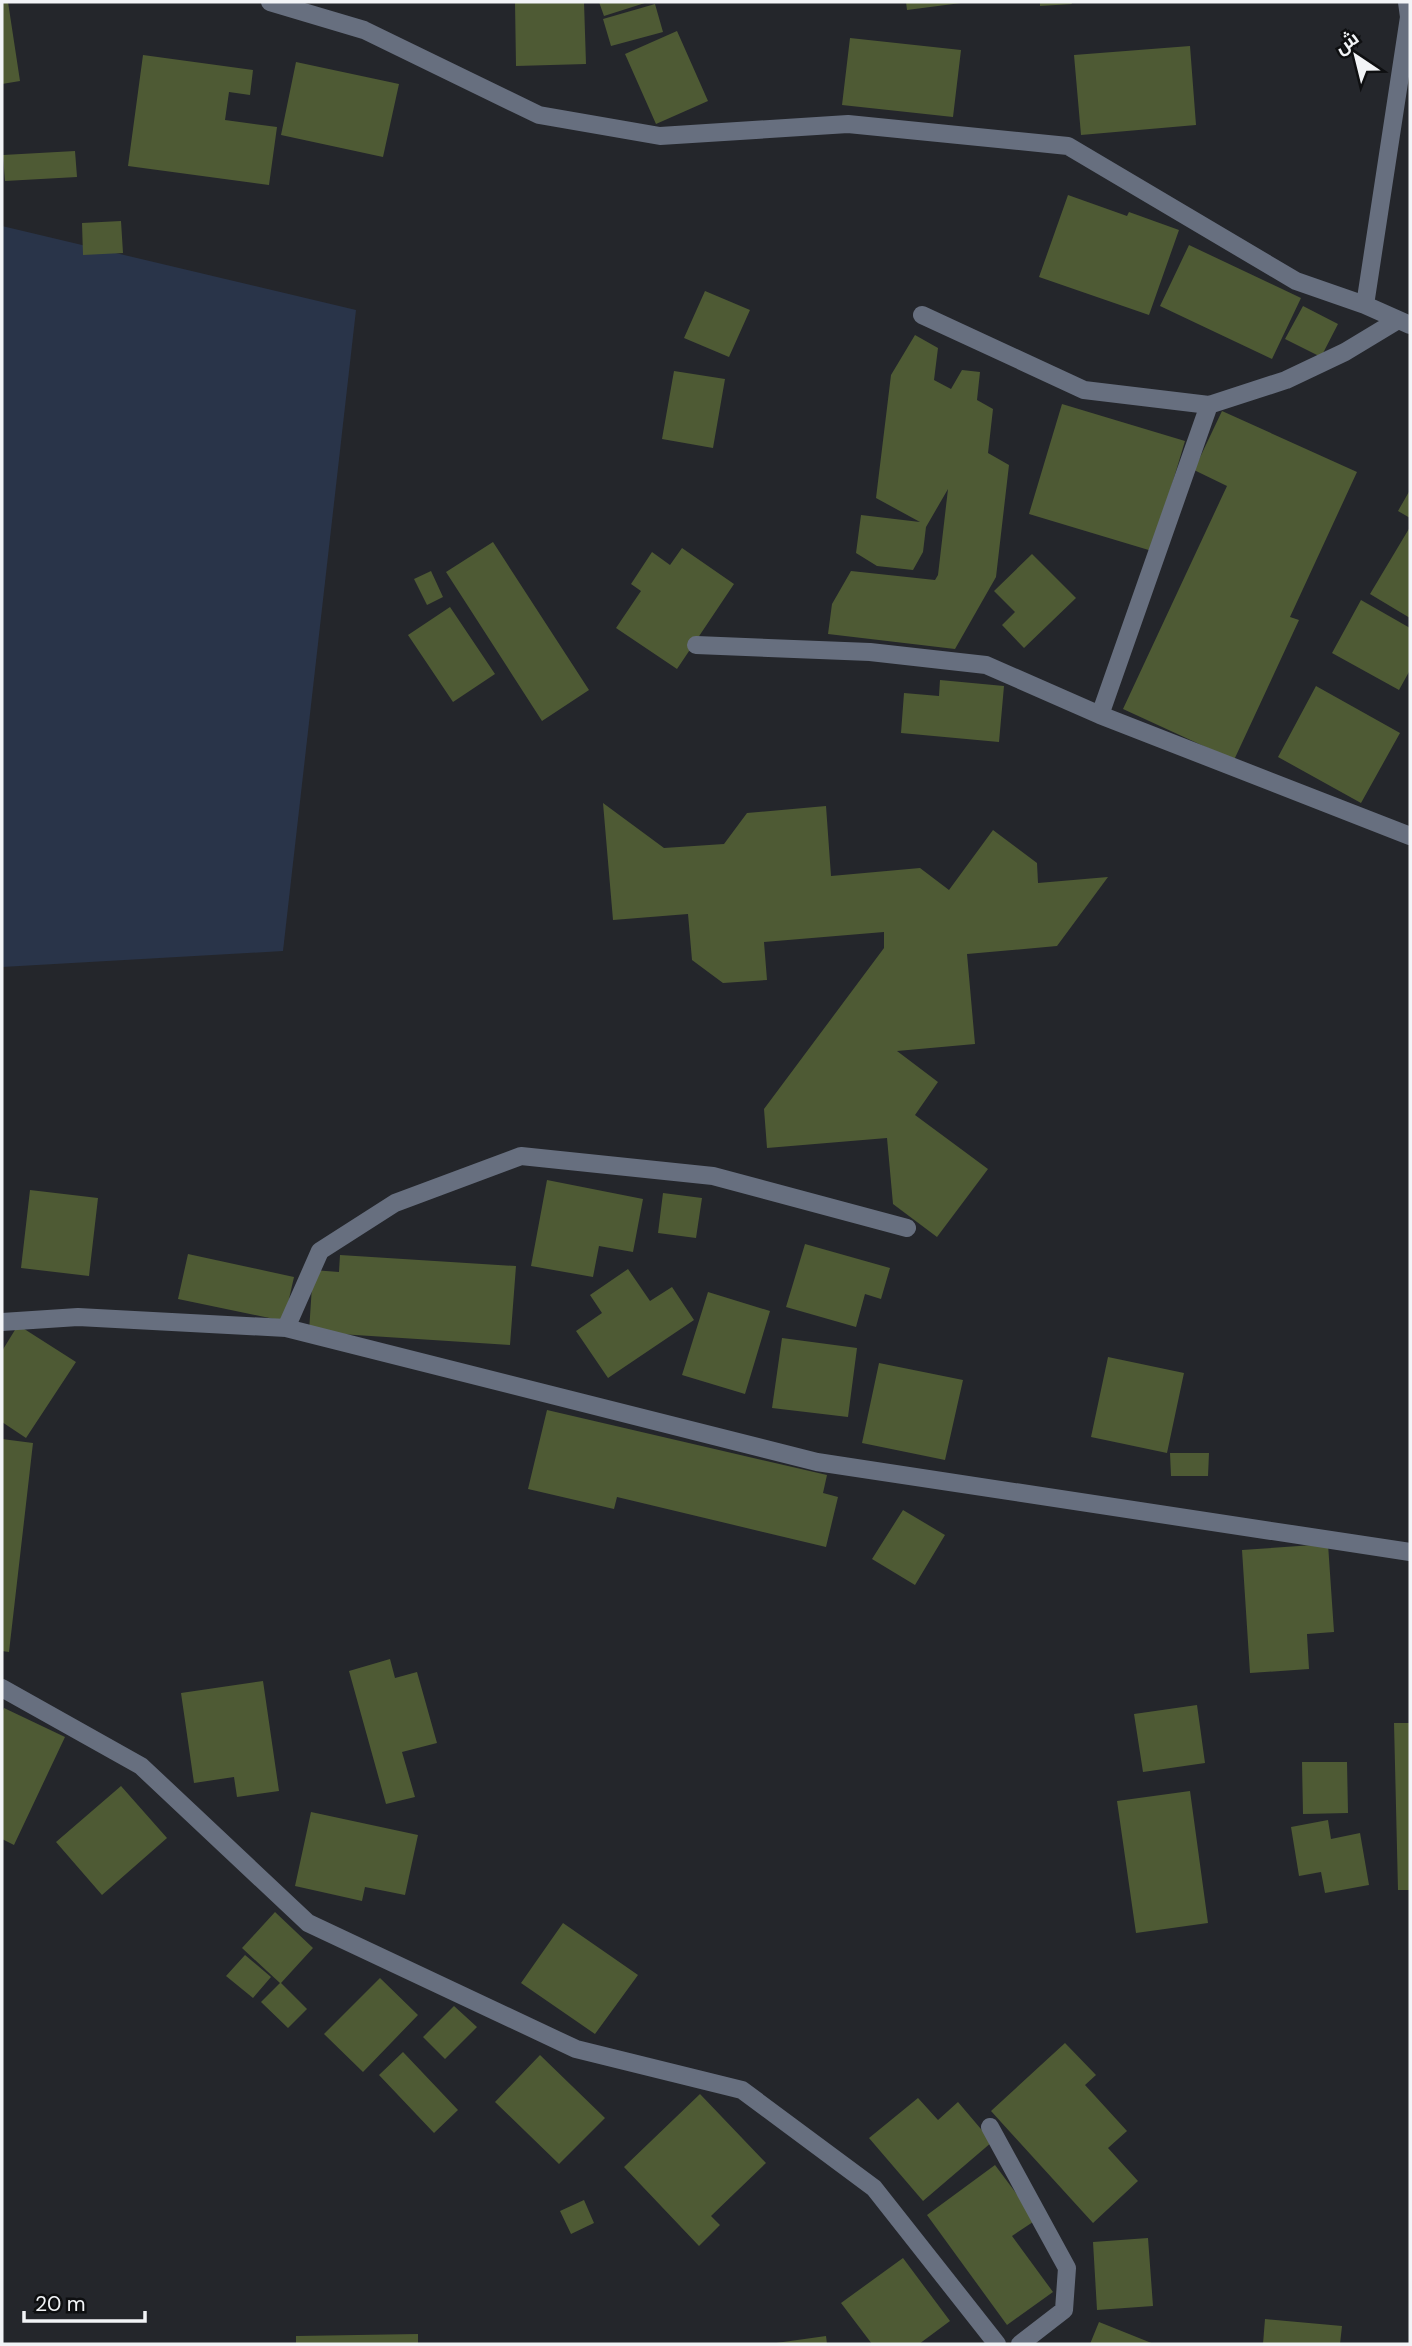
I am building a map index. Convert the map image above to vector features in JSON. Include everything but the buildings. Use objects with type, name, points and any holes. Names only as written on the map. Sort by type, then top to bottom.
[{"type":"street","points":[[270,2],[364,30],[539,116],[660,136],[848,124],[1068,146],[1296,281],[1404,322]]},
{"type":"street","points":[[1365,305],[1409,17],[1407,2]]},
{"type":"street","points":[[922,315],[1084,390],[1209,405],[1286,380],[1404,322]]},
{"type":"street","points":[[1100,715],[1209,405]]},
{"type":"street","points":[[696,645],[870,652],[986,665],[1100,715],[1410,836]]},
{"type":"street","points":[[286,1328],[320,1251],[395,1202],[521,1156],[713,1176],[907,1228]]},
{"type":"street","points":[[2,1322],[78,1317],[286,1328],[817,1462],[1410,1552]]},
{"type":"street","points":[[2,1688],[141,1766],[308,1923],[576,2049],[742,2090],[874,2188],[997,2344]]},
{"type":"street","points":[[990,2127],[1067,2268],[1065,2310],[1020,2344]]},
{"type":"shaded area","points":[[2,226],[356,310],[283,951],[2,967]]}]
